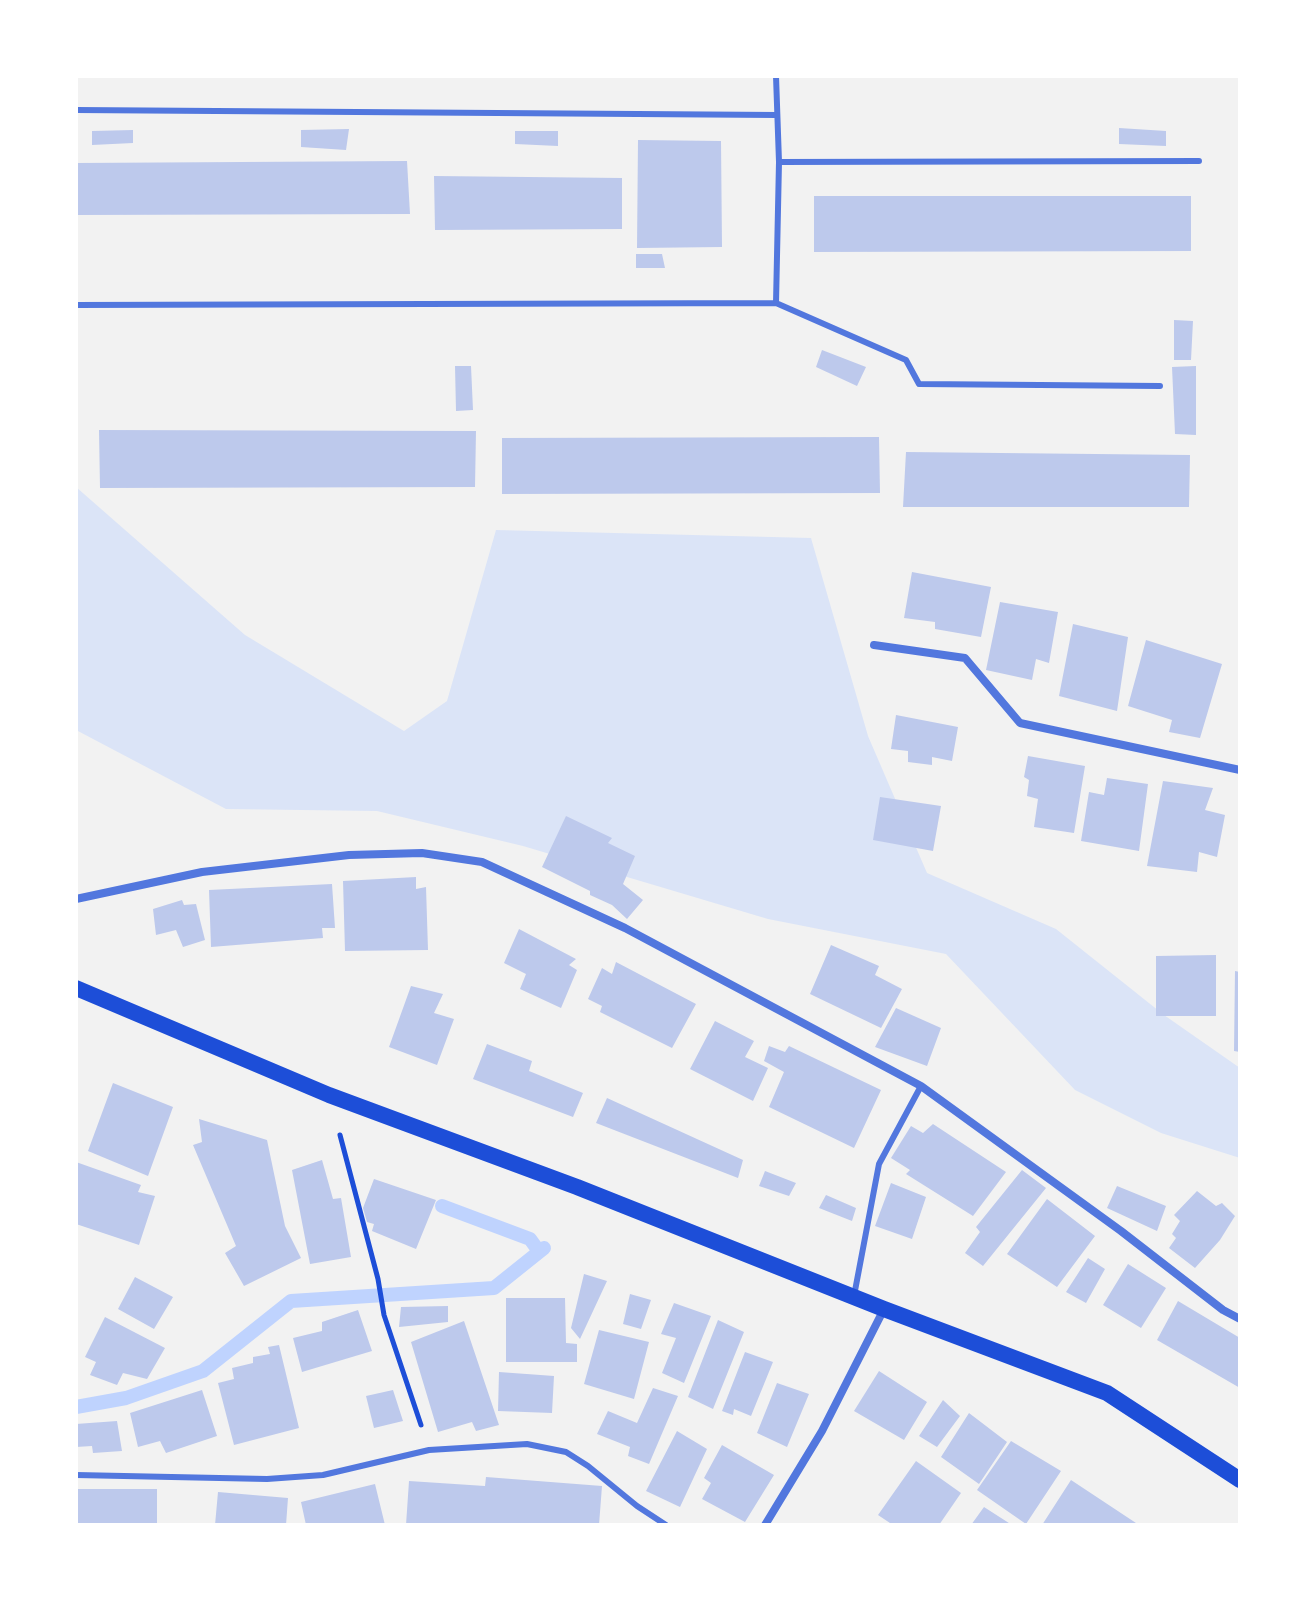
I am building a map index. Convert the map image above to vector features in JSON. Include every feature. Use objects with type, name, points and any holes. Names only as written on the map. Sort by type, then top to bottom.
[{"type":"main road","points":[[76,988],[329,1095],[577,1187],[884,1309],[1107,1393],[1240,1480]]},
{"type":"street","points":[[874,645],[965,658],[1020,723],[1240,770]]},
{"type":"street","points":[[76,899],[202,872],[349,855],[422,853],[482,862],[625,928],[921,1086],[1121,1231],[1223,1310],[1240,1319]]},
{"type":"street","points":[[765,1525],[822,1431],[884,1309]]},
{"type":"lane","points":[[776,76],[779,162],[776,303]]},
{"type":"lane","points":[[76,110],[777,115]]},
{"type":"lane","points":[[779,162],[1199,161]]},
{"type":"lane","points":[[76,305],[776,303],[906,360],[919,384],[1160,386]]},
{"type":"lane","points":[[854,1296],[879,1164],[921,1086]]},
{"type":"lane","points":[[76,1475],[267,1479],[323,1475],[429,1450],[527,1444],[566,1452],[666,1525]]},
{"type":"path","points":[[329,1095],[378,1279],[384,1315],[429,1450]]},
{"type":"shaded area","points":[[76,487],[245,635],[404,731],[447,701],[496,530],[811,538],[868,736],[927,873],[1056,929],[1164,1015],[1240,1068],[1240,1158],[1161,1133],[1075,1090],[946,954],[768,919],[523,846],[377,811],[226,809],[76,730]]},
{"type":"building","points":[[1119,128],[1166,131],[1166,146],[1119,144]]},
{"type":"building","points":[[349,129],[346,150],[301,147],[301,130]]},
{"type":"building","points":[[133,130],[133,143],[92,145],[92,131]]},
{"type":"building","points":[[515,131],[558,131],[558,146],[515,144]]},
{"type":"building","points":[[638,140],[721,141],[722,247],[637,248]]},
{"type":"building","points":[[407,161],[410,214],[76,215],[76,163]]},
{"type":"building","points":[[434,176],[622,178],[622,229],[435,230]]},
{"type":"building","points":[[814,196],[1191,196],[1191,251],[814,252]]},
{"type":"building","points":[[636,254],[662,254],[665,268],[636,268]]},
{"type":"building","points":[[1174,320],[1193,321],[1191,360],[1174,360]]},
{"type":"building","points":[[822,350],[866,367],[857,386],[816,367]]},
{"type":"building","points":[[455,366],[471,366],[473,410],[456,411]]},
{"type":"building","points":[[1196,366],[1196,435],[1175,434],[1172,367]]},
{"type":"building","points":[[99,430],[476,431],[475,487],[100,488]]},
{"type":"building","points":[[879,437],[880,493],[502,494],[502,438]]},
{"type":"building","points":[[906,452],[1190,455],[1189,507],[903,507]]},
{"type":"building","points":[[912,572],[991,587],[981,637],[935,629],[935,622],[904,618]]},
{"type":"building","points":[[1000,602],[1058,612],[1049,663],[1036,659],[1032,680],[986,670]]},
{"type":"building","points":[[1073,624],[1128,637],[1117,711],[1059,696]]},
{"type":"building","points":[[1146,640],[1222,664],[1200,738],[1169,732],[1172,720],[1128,706]]},
{"type":"building","points":[[896,715],[958,727],[952,761],[932,757],[932,765],[908,762],[908,751],[891,749]]},
{"type":"building","points":[[1028,756],[1085,766],[1074,833],[1034,827],[1038,799],[1027,796],[1029,780],[1024,777]]},
{"type":"building","points":[[1107,778],[1148,784],[1139,851],[1081,841],[1089,792],[1104,795]]},
{"type":"building","points":[[1163,781],[1213,788],[1205,810],[1225,815],[1217,857],[1199,852],[1197,872],[1147,866]]},
{"type":"building","points":[[880,797],[941,806],[933,851],[873,840]]},
{"type":"building","points":[[566,816],[612,838],[608,843],[635,856],[623,884],[643,900],[627,919],[612,905],[590,895],[590,891],[542,867]]},
{"type":"building","points":[[416,877],[416,889],[426,887],[428,950],[345,951],[343,881]]},
{"type":"building","points":[[332,884],[335,928],[322,928],[323,938],[211,947],[209,890]]},
{"type":"building","points":[[182,900],[184,905],[196,904],[205,940],[183,947],[176,930],[156,935],[153,909]]},
{"type":"building","points":[[519,929],[576,959],[569,965],[577,970],[561,1008],[520,989],[526,974],[504,963]]},
{"type":"building","points":[[831,945],[879,966],[875,975],[902,989],[881,1028],[810,994]]},
{"type":"building","points":[[1216,955],[1216,1016],[1156,1016],[1156,956]]},
{"type":"building","points":[[616,962],[696,1004],[672,1048],[600,1012],[602,1006],[588,999],[602,968],[612,974]]},
{"type":"building","points":[[1235,971],[1240,972],[1240,1052],[1234,1051]]},
{"type":"building","points":[[411,986],[443,994],[434,1013],[454,1019],[437,1065],[389,1047]]},
{"type":"building","points":[[896,1008],[941,1028],[927,1066],[875,1047]]},
{"type":"building","points":[[715,1021],[754,1041],[745,1057],[768,1068],[753,1101],[690,1069]]},
{"type":"building","points":[[487,1044],[532,1061],[529,1071],[583,1093],[573,1117],[473,1079]]},
{"type":"building","points":[[769,1046],[785,1052],[789,1046],[881,1090],[854,1148],[769,1107],[784,1072],[764,1061]]},
{"type":"building","points":[[113,1083],[173,1107],[148,1176],[88,1151]]},
{"type":"building","points":[[607,1098],[743,1160],[738,1178],[596,1123]]},
{"type":"building","points":[[199,1119],[267,1140],[285,1226],[301,1258],[244,1286],[225,1253],[236,1246],[193,1145],[202,1142]]},
{"type":"building","points":[[933,1124],[1006,1172],[973,1216],[906,1174],[910,1170],[891,1158],[911,1126],[923,1133]]},
{"type":"building","points":[[322,1160],[333,1199],[341,1198],[351,1257],[310,1264],[292,1170]]},
{"type":"building","points":[[76,1162],[141,1185],[138,1192],[155,1196],[139,1245],[76,1224]]},
{"type":"building","points":[[1022,1170],[1046,1188],[983,1266],[965,1253],[980,1232],[976,1227]]},
{"type":"building","points":[[765,1171],[796,1183],[789,1196],[759,1186]]},
{"type":"building","points":[[374,1179],[436,1200],[416,1249],[372,1231],[374,1224],[367,1222],[363,1208]]},
{"type":"building","points":[[891,1183],[926,1197],[912,1239],[875,1226]]},
{"type":"building","points":[[1117,1186],[1166,1206],[1157,1231],[1107,1208]]},
{"type":"building","points":[[1197,1191],[1216,1206],[1222,1203],[1235,1216],[1220,1240],[1195,1268],[1169,1248],[1176,1238],[1172,1234],[1180,1221],[1174,1215]]},
{"type":"building","points":[[826,1195],[856,1208],[852,1221],[819,1208]]},
{"type":"building","points":[[1047,1199],[1095,1236],[1057,1287],[1007,1254]]},
{"type":"building","points":[[1088,1258],[1105,1269],[1086,1303],[1066,1292]]},
{"type":"building","points":[[1128,1264],[1166,1288],[1141,1328],[1103,1305]]},
{"type":"building","points":[[584,1274],[607,1281],[580,1339],[571,1328]]},
{"type":"building","points":[[135,1277],[173,1297],[154,1329],[118,1309]]},
{"type":"building","points":[[630,1294],[651,1300],[641,1329],[623,1324]]},
{"type":"building","points":[[506,1298],[565,1298],[566,1343],[577,1344],[577,1362],[506,1362]]},
{"type":"building","points":[[1178,1301],[1240,1338],[1240,1388],[1157,1340]]},
{"type":"building","points":[[674,1303],[711,1316],[684,1383],[662,1373],[676,1338],[661,1334]]},
{"type":"building","points":[[448,1306],[448,1322],[399,1327],[401,1307]]},
{"type":"building","points":[[358,1310],[372,1351],[302,1372],[293,1338],[322,1331],[322,1322]]},
{"type":"building","points":[[105,1317],[165,1348],[147,1379],[123,1373],[117,1385],[90,1375],[96,1362],[85,1357]]},
{"type":"building","points":[[718,1320],[744,1332],[713,1409],[688,1397]]},
{"type":"building","points":[[464,1321],[499,1425],[476,1431],[472,1422],[438,1432],[411,1342]]},
{"type":"building","points":[[599,1330],[649,1342],[634,1399],[584,1384]]},
{"type":"building","points":[[279,1345],[299,1428],[234,1445],[218,1383],[234,1379],[232,1368],[253,1363],[253,1357],[270,1354],[268,1347]]},
{"type":"building","points":[[745,1352],[773,1362],[751,1416],[734,1409],[733,1415],[722,1411]]},
{"type":"building","points":[[879,1371],[927,1402],[904,1440],[854,1411]]},
{"type":"building","points":[[499,1372],[554,1376],[552,1413],[498,1411]]},
{"type":"building","points":[[777,1383],[809,1394],[787,1447],[757,1433]]},
{"type":"building","points":[[653,1388],[678,1396],[649,1464],[628,1456],[630,1447],[597,1434],[608,1411],[637,1423]]},
{"type":"building","points":[[202,1390],[217,1436],[166,1453],[160,1441],[138,1447],[130,1413]]},
{"type":"building","points":[[393,1390],[403,1421],[374,1428],[366,1396]]},
{"type":"building","points":[[943,1400],[960,1416],[937,1447],[919,1436]]},
{"type":"building","points":[[969,1413],[1007,1442],[979,1484],[941,1457]]},
{"type":"building","points":[[117,1421],[122,1451],[93,1453],[92,1446],[76,1447],[76,1424]]},
{"type":"building","points":[[677,1431],[707,1449],[680,1507],[646,1491]]},
{"type":"building","points":[[1011,1441],[1061,1471],[1026,1524],[977,1490]]},
{"type":"building","points":[[722,1445],[774,1475],[745,1522],[702,1499],[711,1483],[704,1478]]},
{"type":"building","points":[[916,1461],[961,1493],[939,1525],[893,1525],[878,1515]]},
{"type":"building","points":[[486,1477],[602,1486],[599,1525],[406,1525],[409,1481],[485,1486]]},
{"type":"building","points":[[1071,1480],[1139,1525],[1042,1525]]},
{"type":"building","points":[[375,1484],[385,1525],[306,1525],[301,1502]]},
{"type":"building","points":[[76,1489],[157,1489],[157,1523],[76,1523]]},
{"type":"building","points":[[218,1492],[288,1498],[286,1525],[215,1525]]},
{"type":"building","points":[[984,1507],[1012,1525],[971,1525]]},
{"type":"waterway","points":[[442,1206],[530,1239],[538,1250]]},
{"type":"waterway","points":[[76,1407],[126,1398],[203,1371],[291,1301],[494,1288],[544,1248]]}]
